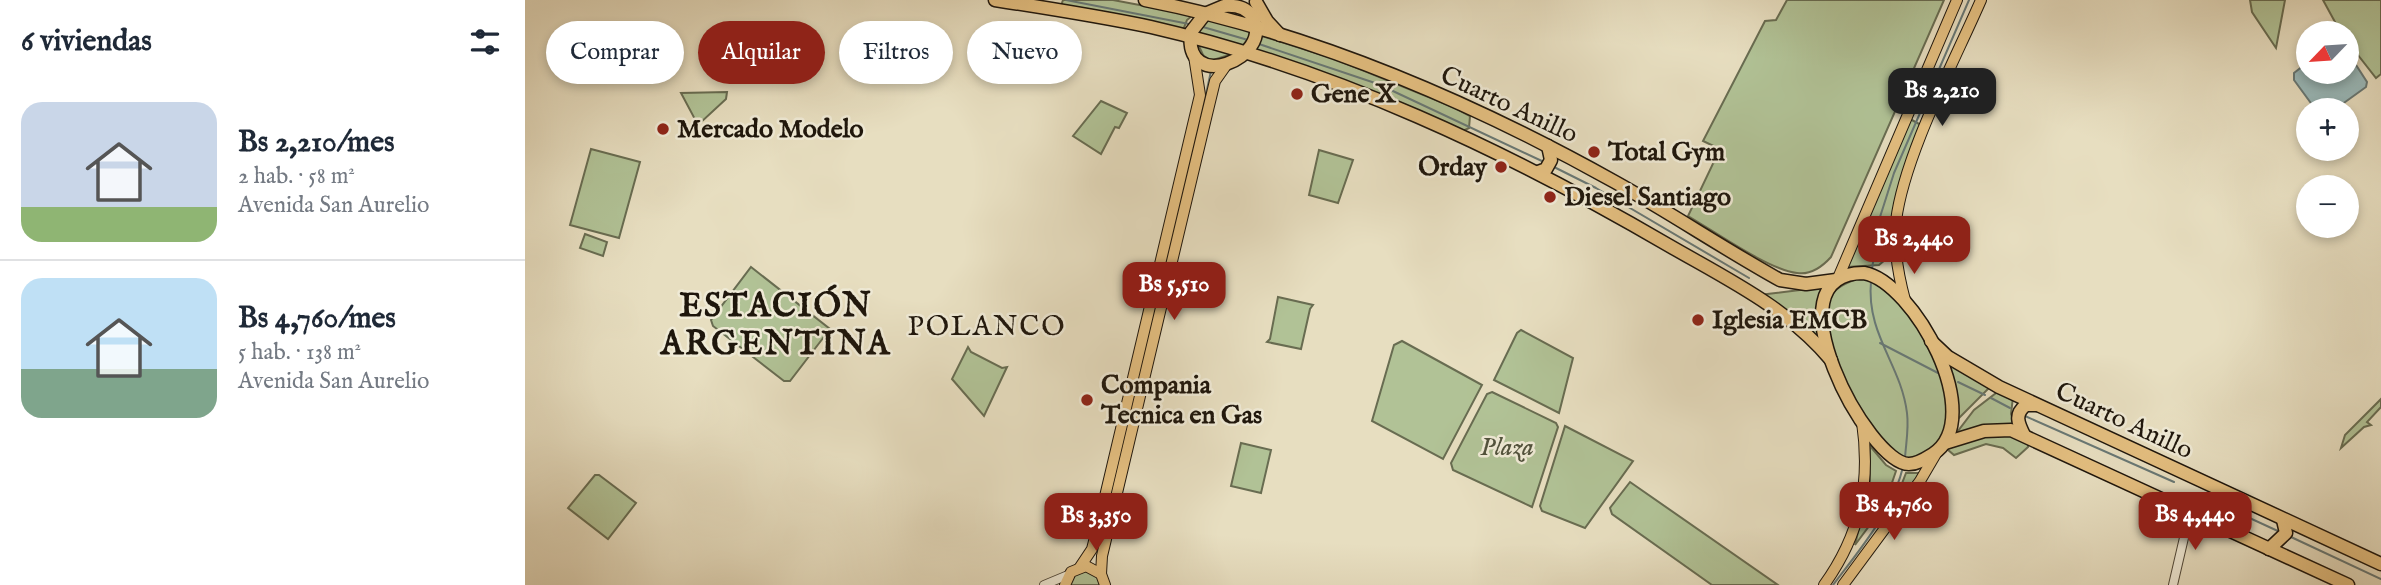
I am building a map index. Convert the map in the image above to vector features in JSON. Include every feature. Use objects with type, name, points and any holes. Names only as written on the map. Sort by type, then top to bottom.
[{"type":"highway","name":"Cuarto Anillo","points":[[999,0],[1053,4],[1170,33],[1191,43],[1243,54],[1354,91],[1463,137],[1551,163],[1780,280],[1806,284],[1869,274],[1886,281],[1905,301]]},
{"type":"highway","name":"Cuarto Anillo","points":[[1145,0],[1212,8],[1455,103],[1771,305],[1804,329],[1831,360]]},
{"type":"highway","points":[[1256,1],[1267,21],[1283,37]]},
{"type":"highway","points":[[1212,8],[1194,25],[1191,43],[1203,64],[1227,64],[1243,54],[1254,41],[1255,24]]},
{"type":"highway","points":[[1170,33],[1197,67]]},
{"type":"highway","points":[[1837,279],[1826,295],[1820,319],[1831,360],[1862,422]]},
{"type":"highway","points":[[1905,301],[1931,341],[1944,368],[1952,399],[1951,428],[1941,447]]},
{"type":"highway","name":"Cuarto Anillo","points":[[1931,341],[1967,369],[2036,405],[2381,564]]},
{"type":"highway","points":[[2024,435],[2018,423],[2019,413],[2026,405],[2036,405]]},
{"type":"highway","name":"Cuarto Anillo","points":[[1862,422],[1894,460],[1913,464],[1941,447],[1998,430],[2011,430],[2348,585]]},
{"type":"highway","points":[[2269,549],[2286,533],[2283,520]]},
{"type":"main road","points":[[1837,279],[1957,0]]},
{"type":"main road","points":[[1905,301],[1895,256],[1896,222],[1902,187],[1981,0]]},
{"type":"main road","points":[[1255,24],[1256,1]]},
{"type":"main road","points":[[1066,580],[1080,567],[1092,549],[1200,95],[1191,43]]},
{"type":"main road","points":[[1102,556],[1215,81],[1227,64]]},
{"type":"main road","points":[[1187,148],[1198,152]]},
{"type":"main road","points":[[1824,585],[1848,548],[1863,499],[1867,455],[1862,422]]},
{"type":"main road","points":[[1843,585],[1920,481],[1941,447]]},
{"type":"main road","points":[[1098,526],[1103,579]]},
{"type":"main road","points":[[1080,567],[1091,568],[1103,579]]},
{"type":"street","points":[[2173,585],[2190,512]]},
{"type":"street","points":[[1103,579],[1115,585]]},
{"type":"street","points":[[1044,585],[1066,580]]},
{"type":"green space","points":[[1063,0],[1113,0],[1193,15],[1187,20],[1183,30],[1061,6]]},
{"type":"green space","points":[[1787,0],[1944,0],[1831,257],[1816,270],[1807,273],[1785,270],[1757,258],[1688,216],[1720,149],[1703,141],[1765,21],[1776,20]]},
{"type":"green space","points":[[2250,0],[2285,0],[2276,48],[2252,12]]},
{"type":"green space","points":[[2323,0],[2381,0],[2381,74],[2376,78],[2359,56],[2359,21],[2334,21]]},
{"type":"green space","points":[[1208,18],[1250,30],[1249,37],[1241,48],[1198,36],[1197,30]]},
{"type":"green space","points":[[1259,35],[1335,59],[1453,107],[1470,116],[1469,128],[1463,131],[1252,52]]},
{"type":"green space","points":[[1198,44],[1232,54],[1210,61],[1203,55]]},
{"type":"green space","points":[[727,92],[726,99],[698,125],[681,93]]},
{"type":"green space","points":[[1101,101],[1127,113],[1119,128],[1115,127],[1101,154],[1073,136]]},
{"type":"green space","points":[[1910,119],[1923,126],[1899,186],[1892,254],[1879,265],[1846,267]]},
{"type":"green space","points":[[591,149],[640,162],[619,238],[570,225]]},
{"type":"green space","points":[[1319,150],[1353,160],[1338,203],[1309,195]]},
{"type":"green space","points":[[585,234],[607,242],[603,256],[580,248]]},
{"type":"green space","points":[[751,267],[830,329],[790,381],[784,381],[713,326],[711,320]]},
{"type":"green space","points":[[1862,277],[1882,283],[1907,310],[1931,352],[1947,396],[1949,415],[1946,431],[1931,449],[1909,461],[1890,451],[1868,424],[1845,382],[1828,339],[1825,320],[1828,300],[1840,287]]},
{"type":"green space","points":[[1824,287],[1815,319],[1819,339],[1808,328],[1759,295]]},
{"type":"green space","points":[[1278,297],[1313,305],[1301,349],[1267,342],[1270,339]]},
{"type":"green space","points":[[1521,330],[1573,358],[1559,413],[1494,380]]},
{"type":"green space","points":[[1402,341],[1482,385],[1443,459],[1372,421],[1394,345]]},
{"type":"green space","points":[[968,347],[971,352],[1002,368],[1007,367],[984,416],[952,379]]},
{"type":"green space","points":[[1948,360],[1990,387],[1958,419],[1954,383]]},
{"type":"green space","points":[[2000,390],[2013,397],[2011,414],[2015,426],[1955,435],[1974,410]]},
{"type":"green space","name":"Plaza","points":[[1492,392],[1556,423],[1558,427],[1532,507],[1453,470],[1451,463],[1487,394]]},
{"type":"green space","points":[[2381,399],[2381,407],[2367,422],[2371,425],[2364,427],[2341,448],[2345,435]]},
{"type":"green space","points":[[1565,426],[1633,461],[1585,528],[1542,511],[1540,506]]},
{"type":"green space","points":[[2002,433],[2028,443],[2028,447],[2016,458],[2003,448],[1986,444],[1954,455],[1947,449],[1954,444]]},
{"type":"green space","points":[[1241,443],[1271,450],[1261,493],[1231,486]]},
{"type":"green space","points":[[1870,446],[1886,465],[1896,471],[1884,506],[1855,545],[1870,481]]},
{"type":"green space","points":[[1906,473],[1920,473],[1895,509],[1893,507]]},
{"type":"green space","points":[[595,475],[599,475],[636,503],[608,539],[568,508]]},
{"type":"green space","points":[[1630,482],[1778,585],[1712,585],[1612,514],[1610,508]]},
{"type":"green space","points":[[1084,570],[1096,574],[1101,585],[1068,585],[1074,574]]},
{"type":"water","points":[[2359,70],[2367,82],[2366,87],[2351,98],[2307,98],[2297,84],[2359,84]]},
{"type":"waterway","points":[[1066,0],[1189,24]]},
{"type":"waterway","points":[[1872,269],[1880,217],[1894,173],[1969,0]]},
{"type":"waterway","points":[[1203,27],[1248,40]]},
{"type":"waterway","points":[[1259,44],[1378,84],[1544,162]]},
{"type":"waterway","points":[[1196,141],[1211,71]]},
{"type":"waterway","points":[[1552,166],[1596,188],[1749,278]]},
{"type":"waterway","points":[[1871,281],[1874,318],[1904,395],[1908,430],[1905,458]]},
{"type":"waterway","points":[[1880,343],[1938,373]]},
{"type":"waterway","points":[[1958,382],[1985,395]]},
{"type":"waterway","points":[[1991,398],[2010,408]]},
{"type":"waterway","points":[[2025,416],[2174,482]]},
{"type":"waterway","points":[[1833,585],[1883,514],[1903,467]]},
{"type":"waterway","points":[[2217,503],[2280,532]]},
{"type":"waterway","points":[[2291,537],[2381,579]]},
{"type":"place","name":"Gene X","points":[[1297,94]]},
{"type":"place","name":"Mercado Modelo","points":[[663,129]]},
{"type":"place","name":"Total Gym","points":[[1594,152]]},
{"type":"place","name":"Orday","points":[[1501,167]]},
{"type":"place","name":"Diesel Santiago","points":[[1550,197]]},
{"type":"place","name":"Iglesia EMCB","points":[[1698,320]]},
{"type":"place","name":"Compania Tecnica en Gas","points":[[1087,400]]},
{"type":"district","name":"ESTACIÓN ARGENTINA","points":[[776,326]]},
{"type":"district","name":"POLANCO","points":[[987,327]]}]
